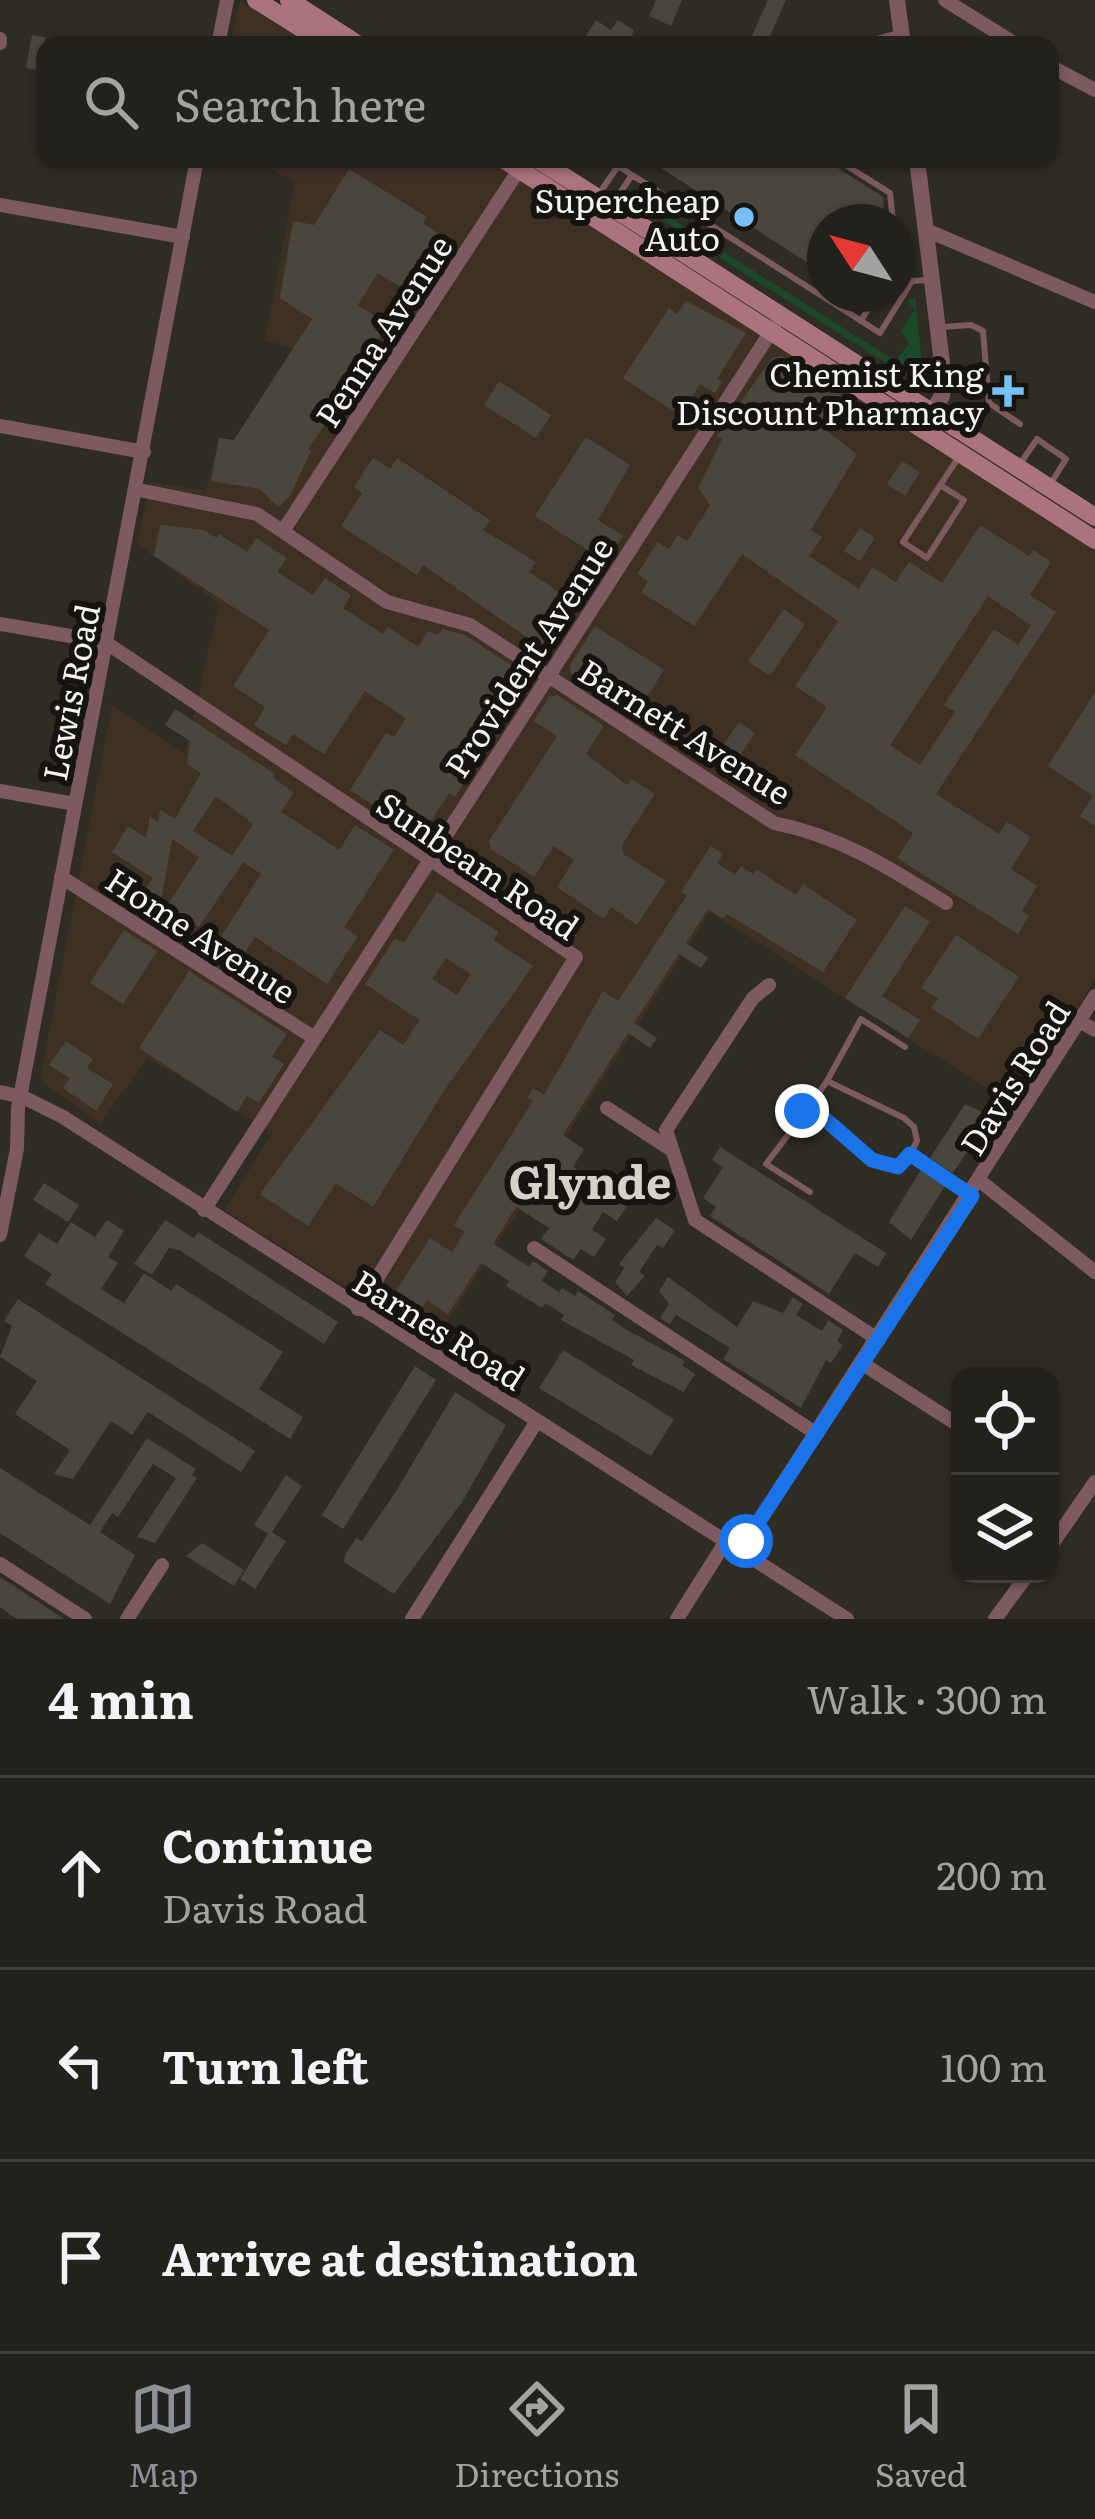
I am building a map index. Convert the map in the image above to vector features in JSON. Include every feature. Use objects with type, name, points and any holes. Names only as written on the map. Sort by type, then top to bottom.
[{"type":"main road","points":[[256,0],[314,36]]},
{"type":"main road","points":[[289,0],[345,36]]},
{"type":"main road","points":[[531,168],[928,419],[1018,467],[1095,517]]},
{"type":"main road","points":[[533,168],[604,202],[777,322]]},
{"type":"main road","points":[[928,419],[962,452],[1095,540]]},
{"type":"street","points":[[220,36],[227,0]]},
{"type":"street","points":[[945,0],[1003,36]]},
{"type":"street","points":[[900,36],[901,1]]},
{"type":"street","points":[[1059,70],[1095,90]]},
{"type":"street","name":"Lewis Road","points":[[0,1235],[61,877],[139,490],[195,168]]},
{"type":"street","name":"Penna Avenue","points":[[284,531],[517,168]]},
{"type":"street","points":[[918,168],[944,379],[928,419]]},
{"type":"street","points":[[0,205],[183,237]]},
{"type":"street","points":[[926,230],[1095,302]]},
{"type":"street","name":"Provident Avenue","points":[[204,1210],[777,322]]},
{"type":"street","points":[[0,426],[144,452]]},
{"type":"street","name":"Barnett Avenue","points":[[139,490],[241,509],[284,531],[388,602],[457,619],[774,823],[819,832],[872,856],[946,903]]},
{"type":"street","name":"Sunbeam Road","points":[[0,624],[105,642],[576,956],[358,1309]]},
{"type":"street","points":[[0,790],[75,804]]},
{"type":"street","name":"Home Avenue","points":[[61,877],[313,1037]]},
{"type":"street","points":[[769,985],[753,998],[670,1123],[670,1149],[692,1218],[879,1340]]},
{"type":"street","name":"Davis Road","points":[[676,1619],[817,1434],[1095,996]]},
{"type":"street","points":[[1079,1021],[1095,1030]]},
{"type":"street","name":"Barnes Road","points":[[0,1093],[23,1096],[847,1619]]},
{"type":"street","points":[[607,1108],[670,1149]]},
{"type":"street","points":[[976,1188],[1095,1272]]},
{"type":"street","points":[[533,1248],[817,1434]]},
{"type":"street","points":[[863,1364],[951,1420]]},
{"type":"street","points":[[412,1619],[537,1421]]},
{"type":"street","points":[[1059,1534],[1095,1482]]},
{"type":"street","points":[[0,1564],[85,1619]]},
{"type":"street","points":[[127,1619],[162,1565]]},
{"type":"street","points":[[995,1619],[1021,1583]]},
{"type":"lane","points":[[604,202],[616,168]]},
{"type":"lane","points":[[624,168],[880,333],[893,312]]},
{"type":"lane","points":[[850,168],[890,193],[891,204]]},
{"type":"lane","points":[[604,202],[632,175]]},
{"type":"lane","points":[[915,282],[933,285]]},
{"type":"lane","points":[[915,291],[933,285]]},
{"type":"lane","points":[[860,320],[866,312]]},
{"type":"lane","points":[[938,328],[971,326],[983,331],[988,403],[1020,424]]},
{"type":"lane","points":[[1018,467],[1037,439],[1066,459],[1048,487]]},
{"type":"lane","points":[[940,485],[964,500],[927,558],[903,542],[940,485],[962,452]]},
{"type":"lane","points":[[810,1192],[766,1164],[827,1081],[861,1019],[904,1047]]},
{"type":"lane","points":[[810,1106],[872,1160],[898,1167],[910,1154],[917,1141],[914,1126],[827,1081]]},
{"type":"lane","points":[[910,1154],[976,1188]]},
{"type":"shaded area","points":[[240,0],[295,36],[232,36]]},
{"type":"shaded area","points":[[266,168],[501,168],[1095,549],[1095,980],[1016,1107],[710,912],[434,1343],[224,1210],[273,1132],[148,1058],[100,1123],[40,1080],[112,706],[185,753],[219,604],[137,544],[150,482],[206,491],[219,438],[235,440],[293,349],[265,340],[295,181]]},
{"type":"green space","points":[[627,190],[706,240],[703,246],[625,196]]},
{"type":"green space","points":[[724,252],[807,305],[807,312],[818,312],[895,361],[909,344],[901,331],[915,312],[915,297],[923,373],[913,380],[720,258]]},
{"type":"building","points":[[656,0],[682,0],[671,26],[649,16]]},
{"type":"building","points":[[768,0],[786,0],[770,36],[752,36]]},
{"type":"building","points":[[596,20],[611,30],[618,20],[634,30],[632,36],[586,36]]},
{"type":"building","points":[[32,35],[38,36],[36,70],[26,68]]},
{"type":"building","points":[[661,168],[838,168],[883,197],[884,204],[807,204],[807,262]]},
{"type":"building","points":[[349,169],[427,217],[423,223],[438,233],[410,293],[378,273],[358,305],[388,324],[368,355],[374,359],[308,448],[311,451],[290,496],[278,507],[260,489],[211,481],[219,438],[234,440],[312,319],[280,298],[293,221],[314,225]]},
{"type":"building","points":[[686,301],[746,333],[717,379],[722,382],[715,393],[700,384],[680,415],[623,378],[669,308],[677,314]]},
{"type":"building","points":[[782,356],[844,397],[824,429],[857,454],[811,530],[822,537],[809,556],[859,589],[872,567],[896,582],[909,562],[942,583],[980,525],[1029,556],[1033,550],[1051,562],[1030,595],[1056,612],[936,794],[999,834],[1007,822],[1031,837],[1011,869],[1037,886],[1022,911],[1029,916],[1018,934],[897,858],[913,833],[795,755],[827,707],[795,686],[838,621],[742,554],[694,626],[641,592],[648,581],[637,574],[658,542],[669,549],[678,535],[687,541],[710,505],[698,488],[722,439],[717,436],[772,358]],"holes":[[[988,596],[1031,625],[1018,645],[994,629],[944,705],[955,712],[920,765],[890,745]]]},
{"type":"building","points":[[499,381],[551,415],[536,438],[484,405]]},
{"type":"building","points":[[586,437],[630,465],[598,520],[623,536],[606,562],[535,516]]},
{"type":"building","points":[[373,458],[390,469],[397,458],[490,520],[483,530],[536,562],[529,572],[571,600],[541,647],[423,565],[417,575],[341,526],[362,493],[354,487]]},
{"type":"building","points":[[902,461],[920,473],[905,496],[887,484]]},
{"type":"building","points":[[160,525],[204,530],[217,538],[219,534],[247,552],[256,538],[287,558],[277,572],[313,595],[325,578],[351,595],[343,608],[383,634],[388,627],[418,647],[428,631],[438,635],[442,629],[465,635],[514,667],[506,679],[516,685],[459,780],[464,783],[455,797],[449,793],[421,836],[350,790],[386,733],[394,737],[406,718],[365,691],[324,754],[293,734],[286,745],[254,725],[265,707],[233,686],[269,630],[154,556]]},
{"type":"building","points":[[860,528],[875,538],[860,561],[844,551]]},
{"type":"building","points":[[784,609],[805,624],[770,676],[748,661]]},
{"type":"building","points":[[595,626],[664,670],[636,714],[571,673],[570,665]]},
{"type":"building","points":[[1095,692],[1095,826],[1080,816],[1093,796],[1048,766]]},
{"type":"building","points":[[557,695],[604,726],[586,754],[627,785],[631,779],[655,794],[622,845],[623,854],[666,881],[637,925],[611,907],[604,919],[557,887],[574,860],[554,846],[534,877],[491,849],[489,841],[557,736],[534,721],[549,697]]},
{"type":"building","points":[[175,709],[275,774],[273,778],[294,792],[281,812],[339,850],[355,825],[394,850],[344,927],[358,936],[327,984],[255,937],[240,960],[216,944],[261,874],[243,862],[199,927],[165,909],[199,857],[172,839],[161,901],[145,890],[153,878],[112,852],[128,826],[146,838],[150,816],[158,822],[160,810],[175,819],[201,773],[187,764],[190,741],[165,725]],"holes":[[[216,796],[253,824],[232,856],[193,831]]]},
{"type":"building","points":[[739,722],[755,733],[734,765],[717,754]]},
{"type":"building","points":[[711,846],[723,854],[717,863],[735,875],[741,866],[753,874],[756,869],[796,895],[803,884],[857,920],[823,972],[727,914],[723,919],[708,909],[686,943],[708,958],[701,968],[679,954],[634,1023],[657,1038],[650,1048],[628,1033],[563,1135],[584,1149],[573,1167],[583,1173],[580,1179],[629,1203],[617,1221],[603,1212],[592,1230],[606,1239],[594,1257],[581,1249],[573,1260],[541,1239],[549,1228],[516,1207],[493,1244],[530,1267],[533,1261],[548,1271],[542,1281],[559,1292],[562,1288],[575,1296],[578,1291],[615,1315],[612,1320],[625,1329],[685,1361],[682,1365],[695,1374],[684,1392],[631,1365],[634,1360],[561,1320],[564,1315],[545,1303],[542,1308],[506,1286],[509,1281],[481,1263],[448,1314],[427,1300],[422,1308],[396,1291],[430,1238],[452,1252],[465,1232],[454,1225],[533,1101],[527,1098],[533,1088],[544,1095],[603,991],[618,1001],[687,895],[681,892]],"holes":[[[539,1171],[568,1189],[556,1208],[528,1189]]]},
{"type":"building","points":[[437,892],[499,932],[493,940],[533,966],[442,1094],[373,1207],[336,1183],[308,1226],[260,1194],[380,1030],[403,1045],[420,1020],[365,984],[395,938],[404,943]],"holes":[[[446,958],[471,974],[457,995],[432,979]]]},
{"type":"building","points":[[905,906],[930,922],[882,996],[920,1020],[908,1038],[845,998]]},
{"type":"building","points":[[124,930],[157,951],[123,1004],[90,983]]},
{"type":"building","points":[[956,935],[1019,977],[978,1039],[931,1008],[938,999],[921,988]]},
{"type":"building","points":[[189,971],[287,1034],[272,1057],[284,1064],[259,1103],[247,1096],[237,1112],[139,1048]]},
{"type":"building","points":[[66,1041],[93,1059],[87,1068],[113,1084],[96,1111],[63,1088],[70,1078],[49,1065]]},
{"type":"building","points":[[965,1104],[991,1116],[953,1173],[930,1158]]},
{"type":"building","points":[[720,1147],[886,1253],[878,1267],[855,1253],[829,1294],[710,1216],[716,1207],[703,1198],[723,1167],[712,1160]]},
{"type":"building","points":[[921,1170],[945,1186],[911,1240],[889,1222]]},
{"type":"building","points":[[44,1183],[79,1205],[68,1222],[33,1200]]},
{"type":"building","points":[[656,1218],[675,1230],[663,1248],[657,1245],[639,1272],[645,1276],[627,1296],[615,1282],[624,1268],[619,1264]]},
{"type":"building","points":[[107,1220],[124,1231],[108,1257],[118,1263],[101,1289],[124,1303],[144,1273],[171,1291],[176,1284],[283,1352],[259,1389],[303,1417],[290,1439],[45,1284],[52,1274],[24,1256],[39,1233],[57,1244],[71,1222],[95,1237]]},
{"type":"building","points":[[165,1220],[194,1238],[198,1232],[338,1322],[324,1344],[179,1250],[169,1248],[152,1275],[134,1264]]},
{"type":"building","points":[[668,1277],[737,1327],[753,1301],[783,1313],[793,1297],[803,1304],[796,1315],[822,1331],[828,1320],[843,1330],[837,1341],[843,1345],[831,1363],[826,1360],[801,1408],[723,1359],[730,1348],[676,1315],[670,1324],[660,1318],[669,1304],[659,1291]]},
{"type":"building","points":[[18,1299],[255,1451],[241,1472],[148,1412],[132,1435],[111,1421],[73,1479],[54,1474],[70,1450],[15,1414],[37,1381],[0,1357],[12,1326],[4,1321]]},
{"type":"building","points":[[563,1350],[674,1419],[651,1456],[539,1388]]},
{"type":"building","points":[[415,1366],[436,1380],[343,1529],[322,1515]]},
{"type":"building","points":[[455,1392],[506,1425],[462,1502],[394,1594],[344,1562],[345,1555],[356,1538],[362,1541],[395,1493]]},
{"type":"building","points":[[147,1438],[196,1469],[192,1475],[197,1478],[155,1543],[137,1537],[176,1478],[153,1464],[118,1517],[112,1513],[100,1532],[135,1555],[110,1604],[0,1533],[0,1468],[90,1525]]},
{"type":"building","points":[[286,1475],[302,1486],[272,1532],[286,1541],[255,1589],[240,1579],[268,1534],[254,1525]]},
{"type":"building","points":[[202,1543],[244,1570],[234,1586],[186,1556]]},
{"type":"building","points":[[0,1577],[64,1619],[17,1619],[0,1607]]},
{"type":"place","name":"Supercheap Auto","points":[[744,217]]},
{"type":"place","name":"Chemist King Discount Pharmacy","points":[[1008,391]]},
{"type":"district","name":"Glynde","points":[[590,1179]]},
{"type":"route","points":[[746,1541],[972,1196],[910,1154],[898,1167],[886,1167],[810,1106],[802,1111]]}]
